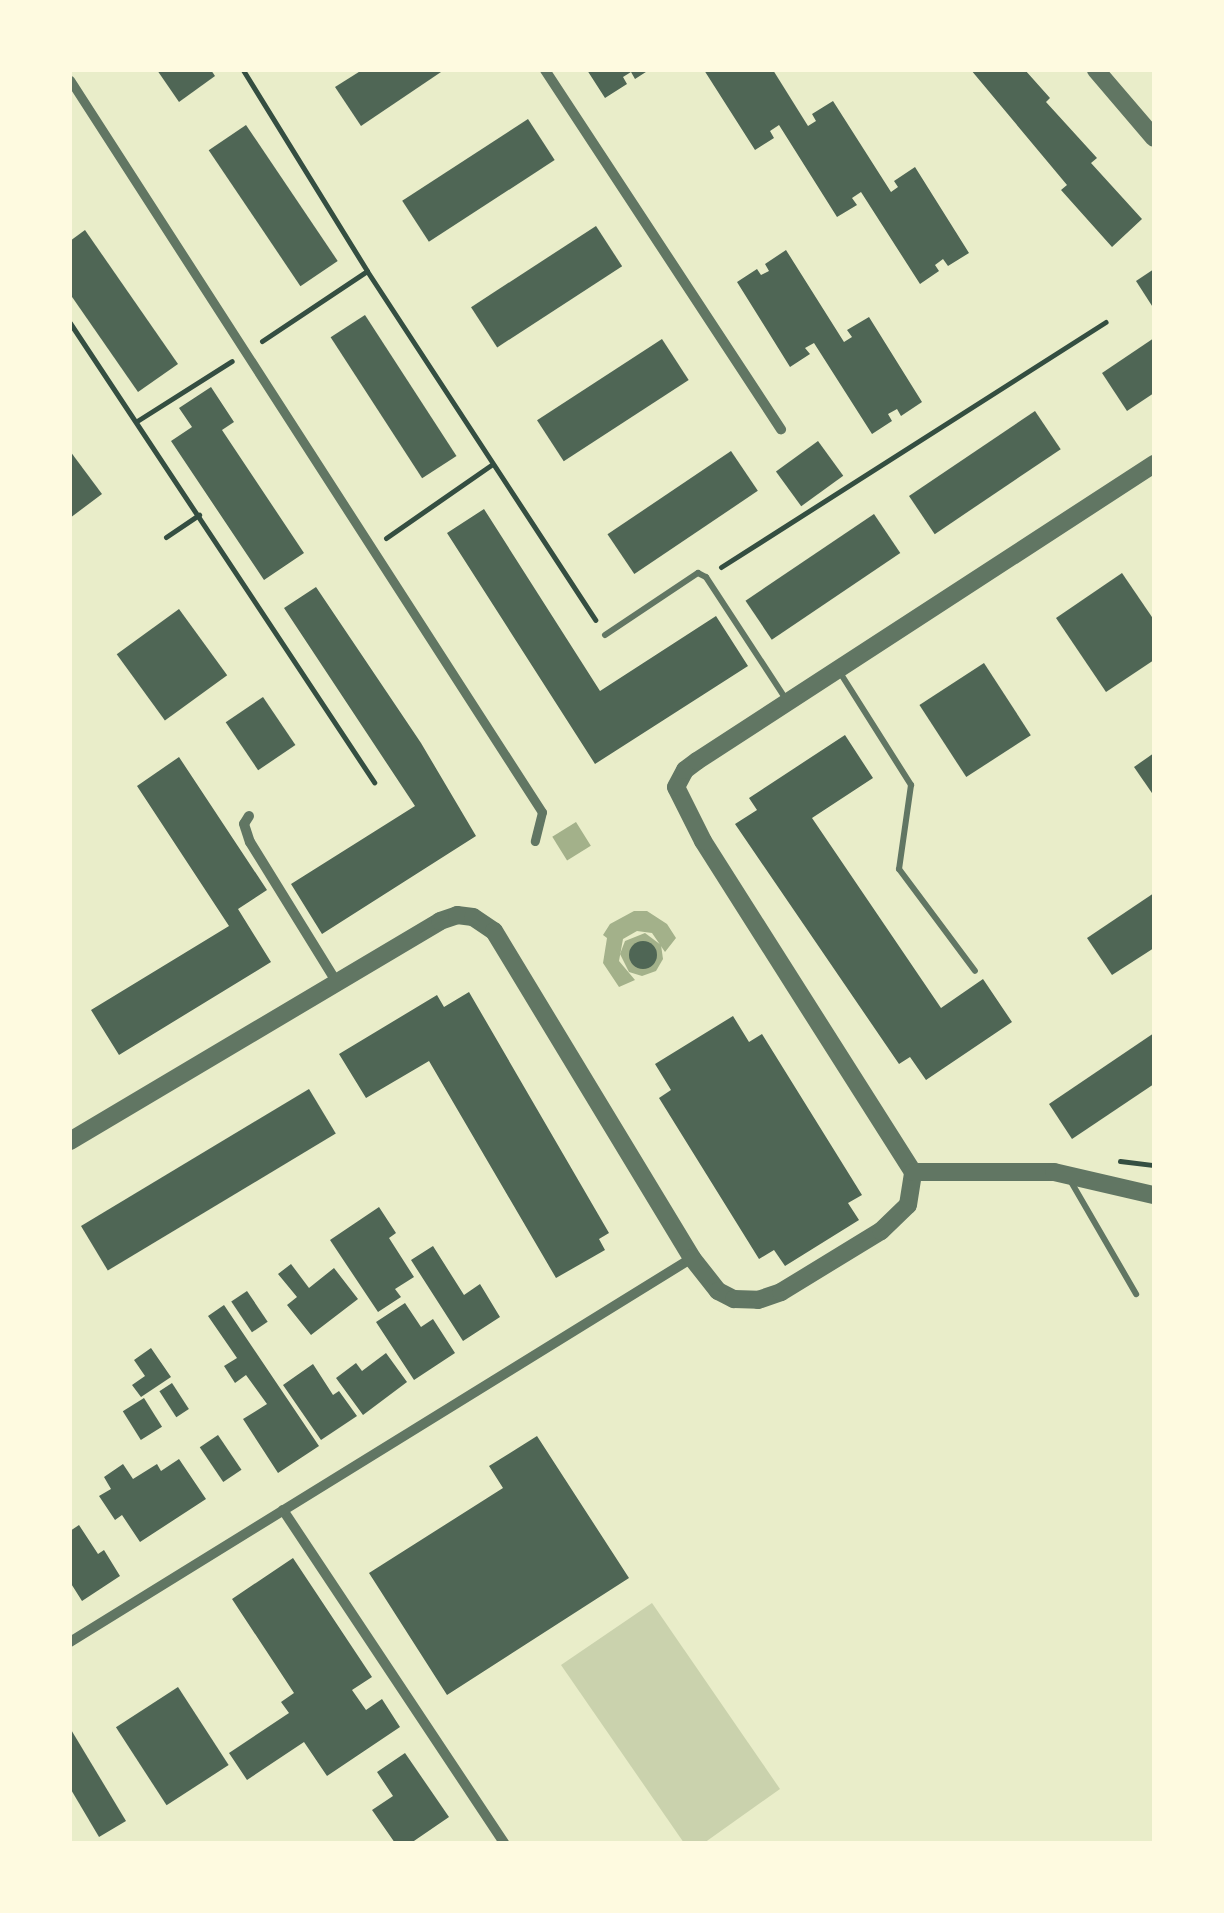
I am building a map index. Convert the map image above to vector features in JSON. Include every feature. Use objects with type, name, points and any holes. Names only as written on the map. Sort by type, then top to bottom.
[{"type":"street","points":[[545,70],[781,429]]},
{"type":"street","points":[[1096,70],[1154,138]]},
{"type":"street","points":[[70,80],[542,812],[535,841]]},
{"type":"street","points":[[70,1142],[457,915],[473,916],[494,931],[692,1258],[718,1291],[734,1298],[758,1300],[781,1292],[899,1216],[913,1192],[913,1172],[686,814],[676,787],[685,770],[1154,464]]},
{"type":"street","points":[[249,816],[245,831],[250,842],[338,983]]},
{"type":"street","points":[[913,1172],[1066,1174],[1154,1196]]},
{"type":"street","points":[[70,1642],[692,1258]]},
{"type":"street","points":[[283,1510],[504,1843]]},
{"type":"lane","points":[[605,635],[698,574],[706,577],[788,702]]},
{"type":"lane","points":[[838,670],[911,784],[899,869],[975,971]]},
{"type":"lane","points":[[1066,1174],[1136,1294]]},
{"type":"path","points":[[243,70],[367,271],[605,635]]},
{"type":"path","points":[[137,420],[367,271]]},
{"type":"path","points":[[706,577],[1106,322]]},
{"type":"path","points":[[70,323],[374,782]]},
{"type":"path","points":[[372,548],[491,464]]},
{"type":"path","points":[[166,537],[199,515]]},
{"type":"shaded area","points":[[576,822],[591,846],[567,861],[552,837]]},
{"type":"shaded area","points":[[634,911],[647,911],[667,924],[676,938],[665,952],[652,933],[637,931],[623,939],[619,961],[635,980],[619,987],[603,963],[607,938],[603,935],[610,924]]},
{"type":"shaded area","points":[[645,933],[661,945],[663,959],[656,971],[642,976],[629,972],[620,954],[625,941]]},
{"type":"shaded area","points":[[652,1603],[780,1789],[704,1843],[684,1843],[561,1665]]},
{"type":"building","points":[[157,70],[211,70],[215,76],[179,102]]},
{"type":"building","points":[[362,70],[444,70],[361,126],[335,87]]},
{"type":"building","points":[[587,70],[649,70],[635,79],[631,72],[623,77],[627,84],[605,98]]},
{"type":"building","points":[[704,70],[773,70],[808,126],[816,121],[812,114],[833,101],[891,192],[898,187],[894,181],[915,167],[969,253],[948,266],[943,259],[935,265],[939,271],[920,284],[861,192],[852,198],[857,205],[837,217],[779,125],[770,131],[774,138],[755,150]]},
{"type":"building","points":[[971,70],[1025,70],[1050,98],[1046,102],[1097,158],[1091,163],[1142,219],[1112,247],[1061,190],[1067,185]]},
{"type":"building","points":[[528,119],[555,160],[429,242],[402,201]]},
{"type":"building","points":[[246,125],[338,261],[300,286],[209,150]]},
{"type":"building","points":[[596,226],[622,266],[497,347],[471,307]]},
{"type":"building","points":[[85,230],[178,364],[138,392],[70,294],[70,241]]},
{"type":"building","points":[[786,250],[844,342],[852,337],[847,330],[869,317],[922,402],[901,416],[897,409],[888,414],[892,421],[872,434],[814,343],[805,348],[810,354],[790,367],[737,282],[757,269],[761,275],[769,271],[765,264]]},
{"type":"building","points":[[1154,269],[1154,309],[1136,281]]},
{"type":"building","points":[[365,315],[456,456],[422,478],[331,337]]},
{"type":"building","points":[[1154,338],[1154,393],[1127,411],[1102,373]]},
{"type":"building","points":[[662,339],[689,380],[564,461],[537,420]]},
{"type":"building","points":[[211,387],[234,422],[222,430],[304,553],[264,580],[171,441],[192,427],[179,408]]},
{"type":"building","points":[[1035,411],[1061,449],[935,534],[909,496]]},
{"type":"building","points":[[818,441],[843,476],[801,506],[776,472]]},
{"type":"building","points":[[70,451],[102,494],[70,518]]},
{"type":"building","points":[[731,451],[758,491],[634,574],[607,534]]},
{"type":"building","points":[[484,509],[600,691],[716,616],[748,666],[595,764],[447,533]]},
{"type":"building","points":[[874,514],[900,553],[772,640],[745,601]]},
{"type":"building","points":[[1122,573],[1154,620],[1154,660],[1106,692],[1056,618]]},
{"type":"building","points":[[316,587],[421,743],[476,836],[322,934],[291,884],[415,806],[284,608]]},
{"type":"building","points":[[179,609],[227,675],[165,721],[117,654]]},
{"type":"building","points":[[984,663],[1031,735],[966,777],[919,705]]},
{"type":"building","points":[[263,697],[295,745],[258,770],[226,722]]},
{"type":"building","points":[[845,735],[873,778],[812,818],[941,1008],[983,979],[1012,1022],[926,1080],[910,1057],[899,1064],[735,824],[757,810],[749,798]]},
{"type":"building","points":[[1154,753],[1154,796],[1134,767]]},
{"type":"building","points":[[179,757],[267,890],[238,909],[271,962],[119,1055],[91,1010],[229,926],[137,786]]},
{"type":"building","points":[[1154,893],[1154,948],[1112,975],[1087,938]]},
{"type":"building","points":[[643,941],[653,945],[657,955],[653,965],[643,969],[633,965],[629,955],[633,945]]},
{"type":"building","points":[[469,992],[609,1233],[599,1239],[605,1250],[556,1278],[429,1061],[366,1098],[339,1054],[437,995],[444,1007]]},
{"type":"building","points":[[733,1016],[749,1042],[762,1034],[862,1195],[848,1203],[859,1220],[785,1266],[774,1250],[759,1259],[659,1098],[671,1090],[655,1064]]},
{"type":"building","points":[[1154,1033],[1154,1084],[1072,1139],[1049,1104]]},
{"type":"building","points":[[309,1089],[336,1134],[108,1271],[81,1226]]},
{"type":"building","points":[[379,1207],[396,1233],[389,1238],[414,1277],[395,1289],[401,1297],[378,1312],[330,1240]]},
{"type":"building","points":[[433,1246],[464,1295],[480,1284],[500,1317],[463,1341],[411,1260]]},
{"type":"building","points":[[291,1264],[309,1288],[334,1268],[358,1299],[311,1335],[287,1305],[297,1297],[278,1274]]},
{"type":"building","points":[[247,1291],[268,1322],[252,1332],[231,1302]]},
{"type":"building","points":[[405,1303],[421,1327],[433,1319],[455,1353],[414,1380],[376,1322]]},
{"type":"building","points":[[224,1305],[319,1446],[278,1473],[243,1419],[267,1404],[246,1375],[235,1383],[224,1366],[237,1358],[208,1316]]},
{"type":"building","points":[[151,1348],[171,1377],[141,1397],[132,1385],[145,1376],[134,1360]]},
{"type":"building","points":[[386,1353],[407,1382],[363,1415],[336,1378],[356,1363],[362,1371]]},
{"type":"building","points":[[313,1364],[333,1395],[339,1391],[357,1416],[321,1440],[283,1385]]},
{"type":"building","points":[[172,1383],[189,1409],[176,1417],[159,1391]]},
{"type":"building","points":[[144,1398],[162,1427],[141,1440],[123,1411]]},
{"type":"building","points":[[218,1435],[241,1470],[223,1482],[200,1447]]},
{"type":"building","points":[[537,1436],[629,1578],[447,1695],[369,1573],[503,1488],[489,1466]]},
{"type":"building","points":[[179,1459],[206,1499],[140,1542],[122,1515],[115,1520],[99,1496],[111,1489],[104,1477],[123,1464],[133,1479],[157,1464],[161,1471]]},
{"type":"building","points":[[79,1525],[98,1554],[104,1550],[120,1576],[82,1601],[70,1582],[70,1531]]},
{"type":"building","points":[[293,1558],[372,1677],[352,1690],[366,1710],[382,1699],[400,1727],[327,1776],[304,1742],[247,1780],[229,1753],[289,1713],[281,1702],[294,1693],[232,1599]]},
{"type":"building","points":[[178,1687],[229,1765],[167,1805],[116,1727]]},
{"type":"building","points":[[70,1728],[126,1821],[99,1837],[70,1788]]},
{"type":"building","points":[[405,1753],[449,1817],[411,1843],[395,1843],[372,1810],[393,1796],[377,1772]]}]
